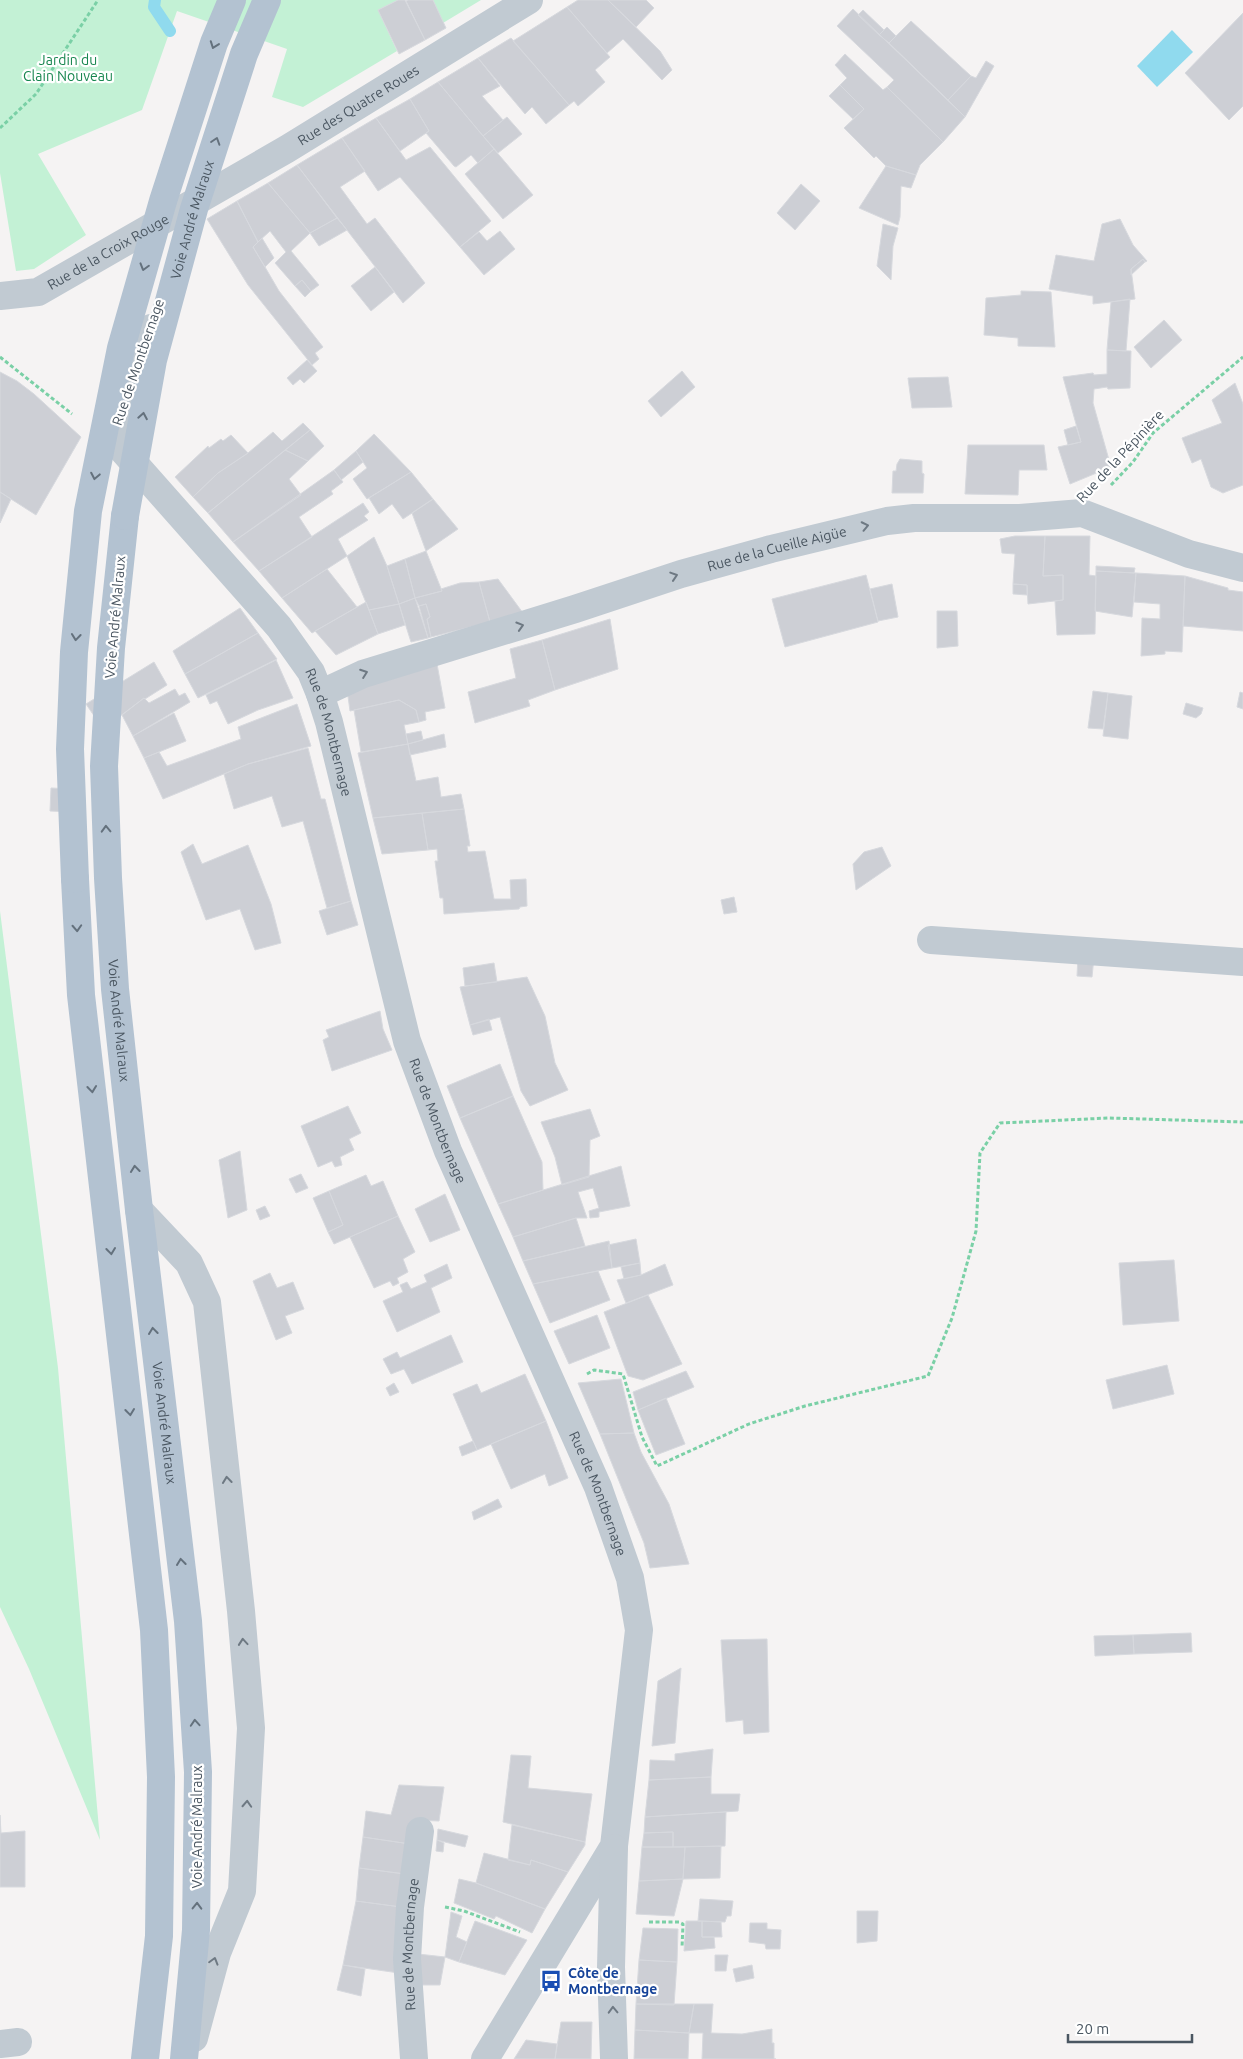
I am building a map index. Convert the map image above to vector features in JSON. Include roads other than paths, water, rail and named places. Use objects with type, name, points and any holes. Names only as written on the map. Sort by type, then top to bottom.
[{"type":"main road","points":[[145,2059],[159,1926],[161,1777],[154,1630],[81,995],[70,749],[74,652],[88,512],[121,348],[163,201],[214,43],[232,0]]},
{"type":"main road","name":"Voie André Malraux","points":[[184,2059],[196,1930],[197,1763],[188,1621],[139,1210],[115,989],[108,878],[104,766],[111,648],[125,516],[153,360],[194,209],[244,54],[267,0]]},
{"type":"street","name":"Rue des Quatre Roues","points":[[185,209],[287,150],[529,0]]},
{"type":"street","name":"Rue de la Croix Rouge","points":[[0,296],[38,292],[185,209]]},
{"type":"street","name":"Rue de Montbernage","points":[[185,209],[155,319],[111,437],[279,627],[311,672],[329,722],[407,1041],[448,1151],[598,1487],[630,1578],[639,1630],[614,1846],[485,2059]]},
{"type":"street","name":"Rue de la Cueille Aigüe","points":[[320,694],[341,682],[382,667],[575,609],[681,574],[887,521],[914,518],[1020,518],[1082,513],[1189,554],[1243,568]]},
{"type":"street","points":[[932,940],[1243,962]]},
{"type":"street","points":[[139,1210],[189,1263],[207,1302],[241,1611],[250,1728],[242,1891],[217,1953],[189,2059]]},
{"type":"street","name":"Rue de Montbernage","points":[[414,2059],[407,1959],[410,1907],[420,1831]]},
{"type":"street","points":[[614,1846],[611,1967],[614,2059]]},
{"type":"water","points":[[1172,30],[1193,52],[1157,87],[1137,66]]},
{"type":"waterway","points":[[155,0],[154,7],[170,31]]},
{"type":"place","name":"Côte de Montbernage","points":[[551,1981]]},
{"type":"park label","name":"Jardin du Clain Nouveau","points":[[68,68]]}]
